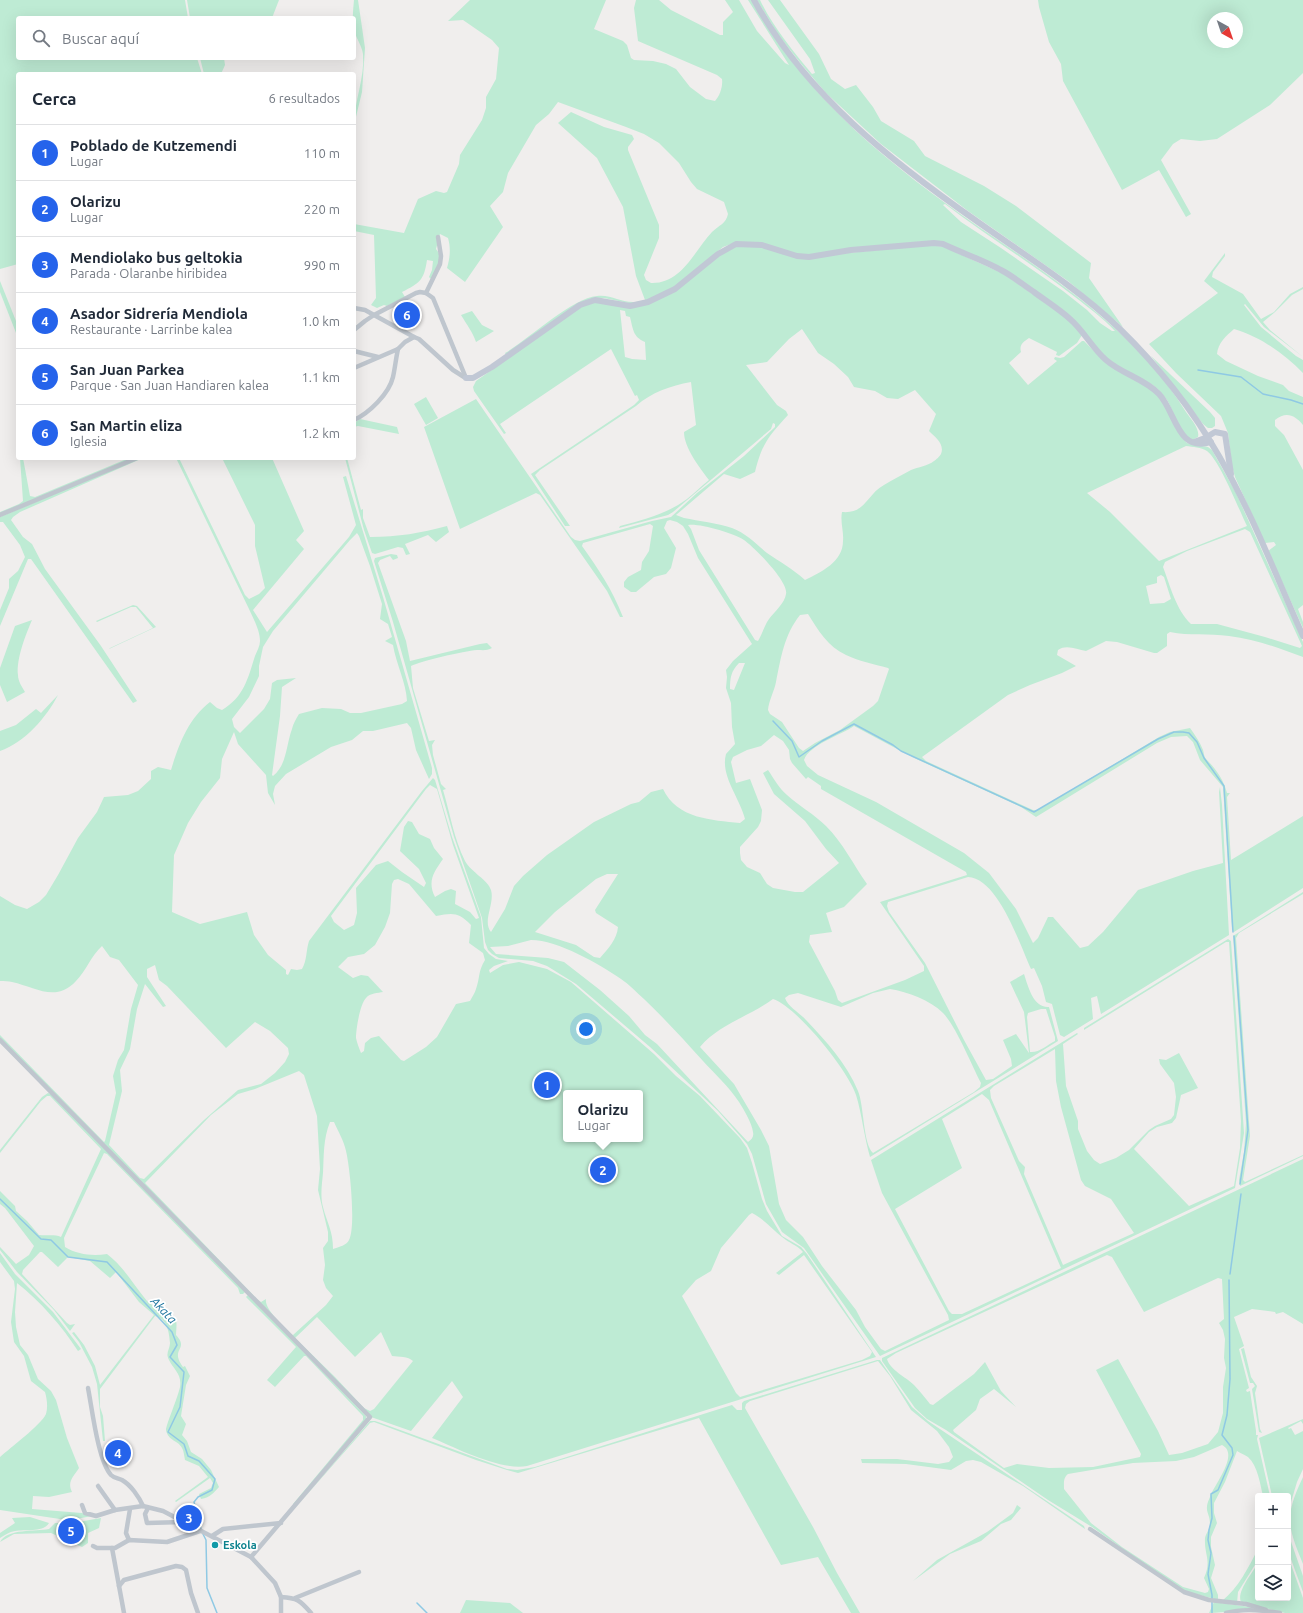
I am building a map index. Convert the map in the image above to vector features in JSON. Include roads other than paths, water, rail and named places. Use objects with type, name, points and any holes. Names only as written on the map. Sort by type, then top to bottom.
[{"type":"street","points":[[754,0],[769,26],[792,57],[812,82],[846,117],[878,146],[918,178],[1063,281],[1094,305],[1152,363],[1198,422],[1234,483],[1303,636]]},
{"type":"street","points":[[426,293],[440,264],[441,256],[438,238]]},
{"type":"street","points":[[356,308],[365,310],[419,339],[453,370],[466,378],[473,378],[492,367],[580,305],[595,300],[630,306],[648,302],[675,288],[718,254],[736,244],[762,244],[797,256],[808,257],[851,250],[934,243],[943,244],[1003,271],[1069,318],[1095,350],[1107,361],[1123,372],[1146,384],[1159,394],[1168,406],[1182,435],[1191,442],[1197,445],[1209,440],[1215,432],[1225,434],[1234,483]]},
{"type":"street","points":[[356,328],[374,315],[416,293],[426,293],[433,298],[466,378]]},
{"type":"street","points":[[356,367],[398,349],[405,342],[414,337]]},
{"type":"street","points":[[356,419],[364,415],[374,406],[390,385],[398,349]]},
{"type":"street","points":[[356,352],[378,357]]},
{"type":"street","points":[[1198,422],[1201,430],[1199,440]]},
{"type":"street","points":[[1191,442],[1209,440]]},
{"type":"street","points":[[0,515],[132,460]]},
{"type":"street","points":[[0,1040],[370,1417],[251,1557]]},
{"type":"street","points":[[88,1388],[101,1456],[107,1469],[112,1476],[123,1480],[146,1507],[145,1514],[147,1523],[183,1522]]},
{"type":"street","points":[[98,1486],[115,1510]]},
{"type":"street","points":[[82,1505],[85,1513],[96,1516],[115,1510],[146,1507],[163,1511],[251,1557],[275,1583],[281,1597],[281,1613]]},
{"type":"street","points":[[129,1540],[126,1533],[130,1509]]},
{"type":"street","points":[[212,1536],[223,1529],[281,1523]]},
{"type":"street","points":[[1090,1529],[1184,1592],[1212,1600],[1246,1604],[1280,1613]]},
{"type":"street","points":[[93,1546],[97,1548],[112,1548],[129,1540],[167,1542],[200,1531]]},
{"type":"street","points":[[112,1548],[124,1613]]},
{"type":"street","points":[[119,1586],[124,1580],[176,1566],[182,1567],[186,1570],[191,1593],[198,1613]]},
{"type":"street","points":[[295,1598],[359,1572]]},
{"type":"street","points":[[281,1597],[295,1598],[302,1602],[311,1613]]},
{"type":"street","points":[[1226,1613],[1237,1610],[1266,1610]]},
{"type":"waterway","points":[[1198,370],[1241,377],[1263,394],[1303,404]]},
{"type":"waterway","points":[[773,721],[792,741],[799,757],[822,741],[854,724],[893,745],[901,751],[1034,812],[1158,739],[1174,732],[1189,733],[1197,742],[1204,758],[1224,786],[1233,932]]},
{"type":"waterway","points":[[1234,936],[1248,1130],[1240,1184]]},
{"type":"waterway","points":[[1230,1274],[1241,1194]]},
{"type":"waterway","name":"Akata","points":[[0,1199],[41,1239],[51,1240],[68,1257],[107,1262],[172,1332],[177,1345],[170,1357],[184,1372],[180,1407],[168,1432],[184,1444],[188,1456],[199,1461],[215,1479],[212,1490],[198,1497],[194,1502],[201,1529]]},
{"type":"waterway","points":[[1212,1613],[1212,1595],[1208,1574],[1211,1553],[1208,1540],[1212,1518],[1211,1494],[1218,1490],[1233,1455],[1232,1448],[1222,1435],[1227,1415],[1230,1379],[1229,1280]]},
{"type":"waterway","name":"Akata","points":[[203,1534],[206,1540],[207,1588],[217,1613]]},
{"type":"waterway","points":[[417,1603],[427,1613]]},
{"type":"place","name":"San Martin eliza","points":[[407,315]]},
{"type":"place","name":"Poblado de Kutzemendi","points":[[547,1085]]},
{"type":"place","name":"Olarizu","points":[[603,1170]]},
{"type":"place","name":"Asador Sidrería Mendiola","points":[[118,1453]]},
{"type":"place","name":"Mendiolako bus geltokia","points":[[189,1518]]},
{"type":"place","name":"San Juan Parkea","points":[[71,1531]]},
{"type":"place","name":"Eskola","points":[[215,1545]]}]
